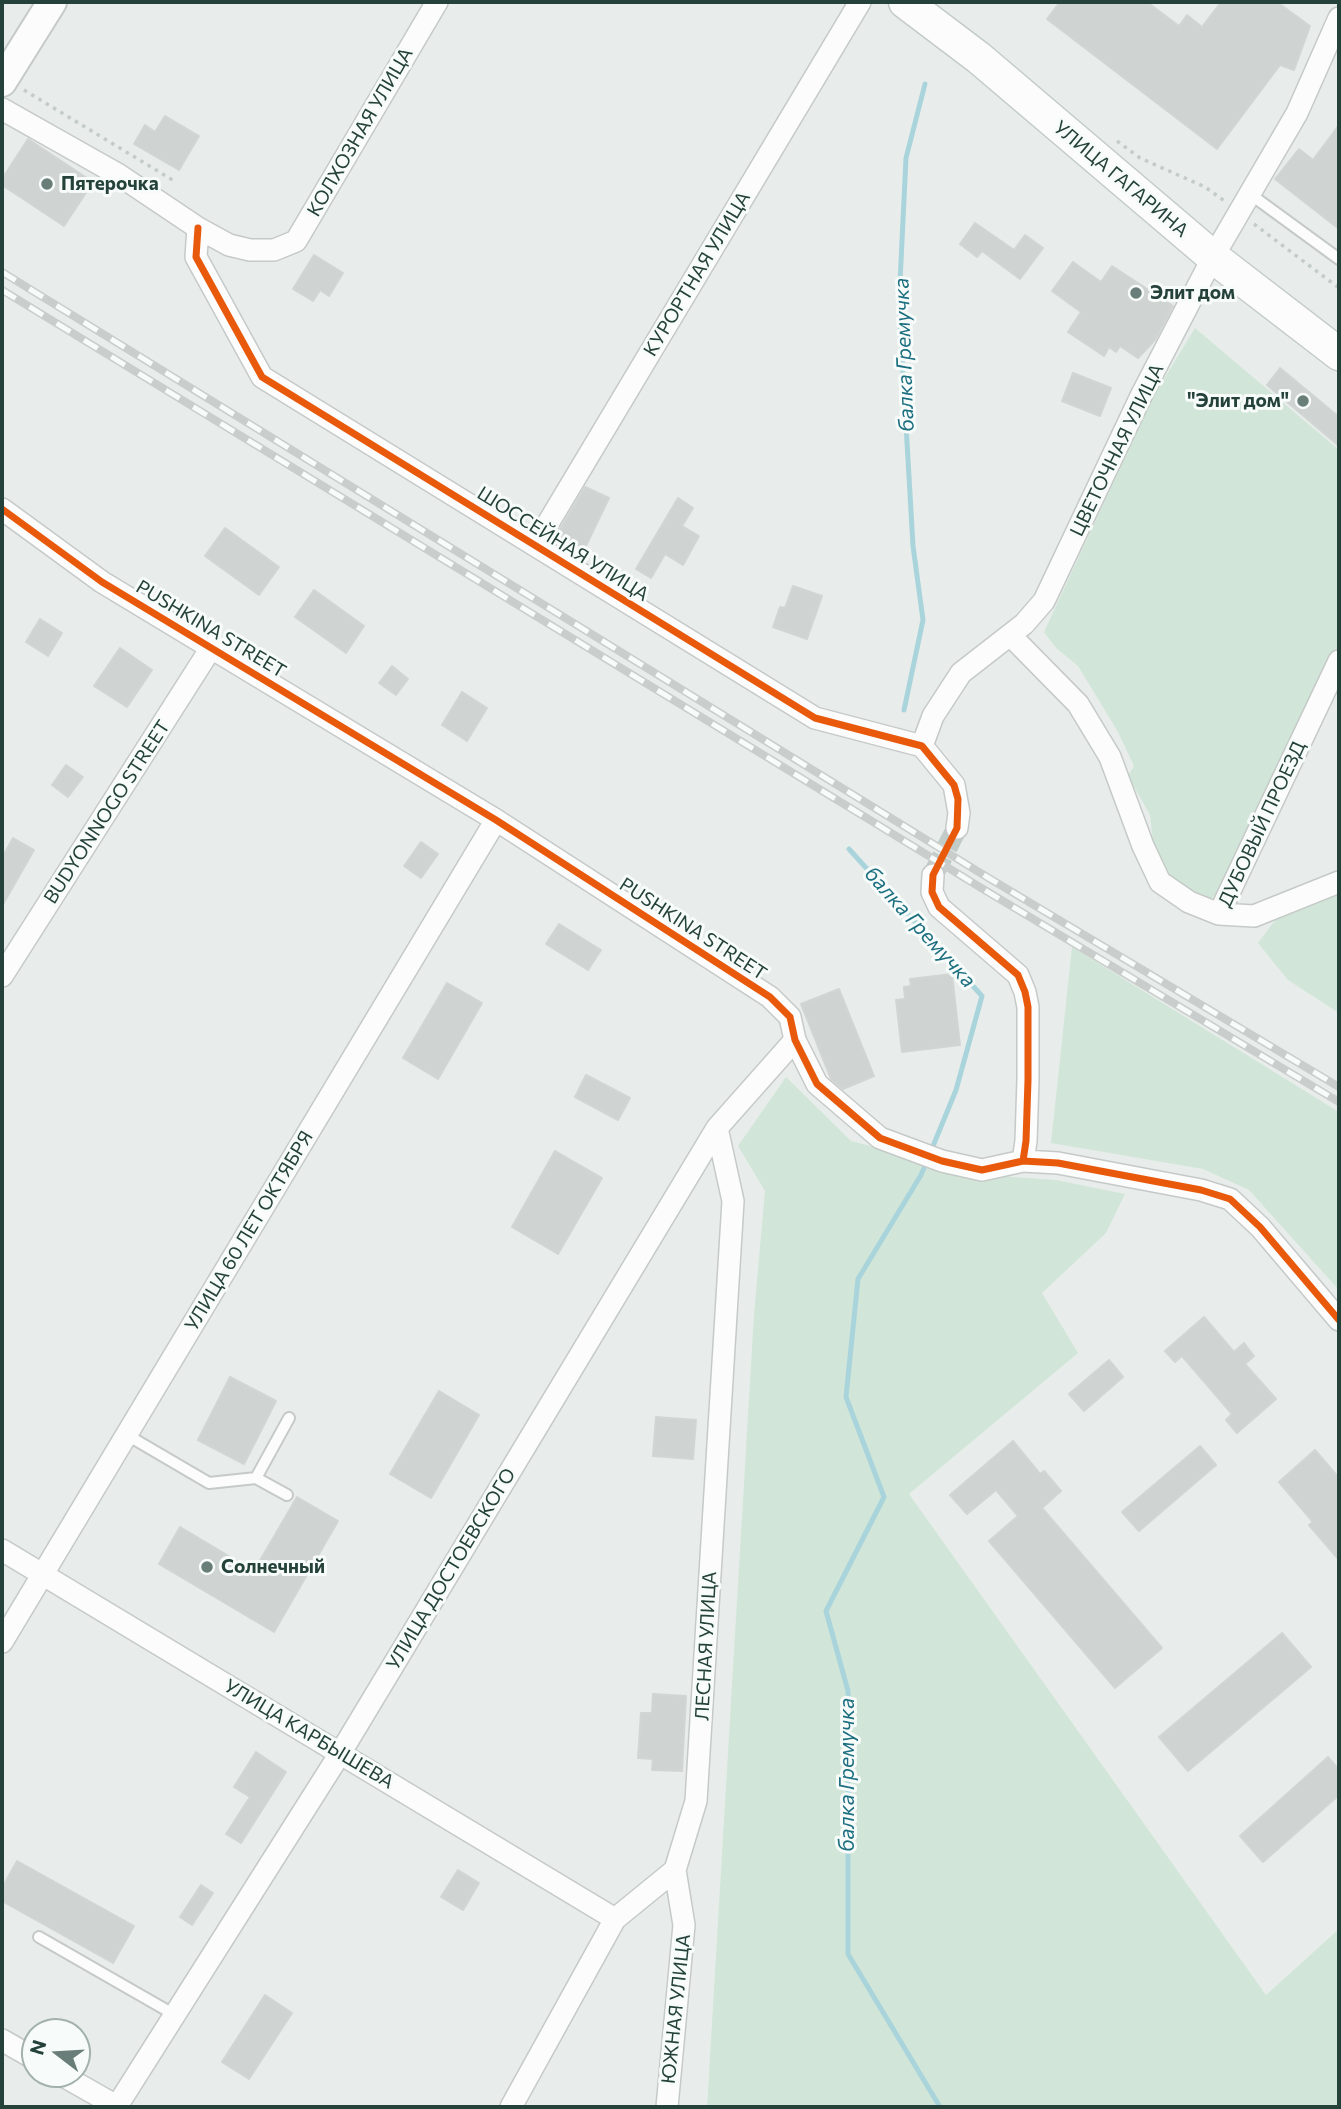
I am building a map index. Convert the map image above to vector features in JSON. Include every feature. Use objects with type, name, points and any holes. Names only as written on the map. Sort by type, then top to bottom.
[{"type":"main road","name":"УЛИЦА ГАГАРИНА","points":[[906,3],[979,58],[1213,257],[1339,354]]},
{"type":"street","points":[[11,85],[52,2]]},
{"type":"street","name":"КОЛХОЗНАЯ УЛИЦА","points":[[198,228],[229,244],[250,250],[274,250],[296,240],[437,2]]},
{"type":"street","name":"КУРОРТНАЯ УЛИЦА","points":[[535,545],[860,2]]},
{"type":"street","name":"ЦВЕТОЧНАЯ УЛИЦА","points":[[922,746],[933,716],[961,673],[1024,624],[1044,601],[1142,394],[1213,257],[1297,113],[1339,18]]},
{"type":"street","points":[[2,109],[120,175],[198,228]]},
{"type":"street","name":"ШОССЕЙНАЯ УЛИЦА","points":[[198,228],[196,257],[262,377],[815,718],[922,746]]},
{"type":"street","name":"PUSHKINA STREET","points":[[2,509],[102,582],[496,820],[770,997],[790,1017],[795,1040],[817,1084],[880,1139],[942,1161],[982,1170],[1023,1161],[1071,1165],[1201,1190],[1230,1199],[1260,1227],[1339,1320]]},
{"type":"street","points":[[1010,635],[1078,704],[1110,757],[1143,846],[1160,882],[1189,902],[1219,914]]},
{"type":"street","name":"BUDYONNOGO STREET","points":[[2,976],[211,648]]},
{"type":"street","name":"ДУБОВЫЙ ПРОЕЗД","points":[[1339,661],[1219,914],[1254,916],[1339,883]]},
{"type":"street","points":[[922,746],[954,785],[959,813],[957,828]]},
{"type":"street","name":"УЛИЦА 60 ЛЕТ ОКТЯБРЯ","points":[[2,1642],[496,820]]},
{"type":"street","points":[[933,875],[932,892],[939,906],[1018,975],[1025,992],[1028,1007],[1028,1080],[1023,1161]]},
{"type":"street","name":"УЛИЦА ДОСТОЕВСКОГО","points":[[117,2107],[341,1752],[717,1128],[795,1040]]},
{"type":"street","name":"ЛЕСНАЯ УЛИЦА","points":[[674,1870],[696,1801],[733,1201],[717,1128]]},
{"type":"street","name":"УЛИЦА КАРБЫШЕВА","points":[[2,1550],[615,1919]]},
{"type":"street","points":[[511,2107],[615,1919],[674,1870]]},
{"type":"street","name":"ЮЖНАЯ УЛИЦА","points":[[667,2107],[684,1925],[674,1870]]},
{"type":"street","points":[[2,2040],[21,2051]]},
{"type":"street","points":[[84,2088],[117,2107]]},
{"type":"lane","points":[[1245,203],[1339,259]]},
{"type":"lane","points":[[256,1478],[289,1418]]},
{"type":"lane","points":[[127,1436],[209,1483],[256,1478],[287,1495]]},
{"type":"lane","points":[[39,1937],[175,2015]]},
{"type":"path","points":[[11,85],[171,179]]},
{"type":"path","points":[[1108,134],[1140,158],[1245,203],[1339,288]]},
{"type":"green space","points":[[1195,328],[1339,450],[1339,646],[1230,881],[1211,899],[1174,882],[1155,860],[1150,815],[1128,776],[1134,766],[1118,732],[1078,666],[1056,648],[1044,632],[1153,397]]},
{"type":"green space","points":[[1339,891],[1339,1013],[1288,980],[1258,943],[1279,915]]},
{"type":"green space","points":[[1072,947],[1339,1112],[1339,1290],[1249,1190],[1203,1169],[1051,1143]]},
{"type":"green space","points":[[786,1077],[851,1141],[985,1175],[1056,1180],[1125,1194],[1106,1233],[1042,1293],[1078,1353],[909,1494],[1266,1995],[1339,1929],[1339,2107],[707,2107],[754,1314],[765,1191],[738,1146]]},
{"type":"building","points":[[1060,2],[1147,2],[1179,26],[1187,15],[1202,27],[1221,2],[1277,2],[1310,26],[1294,70],[1280,65],[1217,149],[1047,19]]},
{"type":"building","points":[[165,116],[199,136],[179,170],[134,144],[145,125],[155,132]]},
{"type":"building","points":[[1339,125],[1339,229],[1275,179],[1299,149],[1313,160]]},
{"type":"building","name":"Пятерочка","points":[[28,139],[93,182],[64,226],[2,185],[2,179]]},
{"type":"building","points":[[975,223],[1014,250],[1025,235],[1043,248],[1020,279],[982,251],[977,257],[960,244]]},
{"type":"building","points":[[314,255],[343,273],[329,296],[320,290],[313,301],[293,289]]},
{"type":"building","points":[[1073,262],[1101,282],[1112,266],[1173,306],[1155,340],[1138,358],[1120,346],[1116,352],[1109,347],[1104,356],[1068,332],[1081,312],[1052,291]]},
{"type":"building","name":"\"Элит дом\"","points":[[1280,368],[1339,417],[1339,446],[1267,385]]},
{"type":"building","points":[[1073,373],[1111,388],[1100,416],[1062,401]]},
{"type":"building","points":[[585,487],[609,498],[584,550],[556,536]]},
{"type":"building","points":[[678,498],[693,508],[682,526],[699,536],[683,565],[665,554],[651,578],[636,569]]},
{"type":"building","points":[[225,528],[279,567],[259,595],[205,556]]},
{"type":"building","points":[[793,586],[822,596],[807,639],[773,627],[780,607],[785,608]]},
{"type":"building","points":[[314,590],[364,626],[346,653],[295,617]]},
{"type":"building","points":[[40,619],[62,633],[48,656],[26,642]]},
{"type":"building","points":[[120,648],[152,670],[127,707],[94,686]]},
{"type":"building","points":[[392,666],[408,679],[396,695],[379,683]]},
{"type":"building","points":[[462,692],[487,708],[467,741],[442,725]]},
{"type":"building","points":[[66,765],[83,777],[68,797],[52,785]]},
{"type":"building","points":[[13,838],[34,850],[2,906],[2,858]]},
{"type":"building","points":[[421,842],[438,854],[421,878],[404,866]]},
{"type":"building","points":[[559,924],[601,950],[588,970],[546,944]]},
{"type":"building","points":[[952,974],[960,1045],[902,1052],[896,1000],[905,999],[904,987],[911,986],[910,979]]},
{"type":"building","points":[[447,983],[482,1003],[438,1079],[403,1058]]},
{"type":"building","points":[[839,989],[874,1076],[843,1089],[831,1079],[801,1004]]},
{"type":"building","points":[[586,1075],[630,1098],[618,1120],[575,1097]]},
{"type":"building","points":[[555,1151],[602,1178],[558,1254],[512,1227]]},
{"type":"building","points":[[1204,1317],[1234,1352],[1244,1343],[1254,1356],[1245,1364],[1276,1399],[1237,1433],[1226,1420],[1232,1414],[1182,1356],[1175,1362],[1165,1351]]},
{"type":"building","points":[[1109,1360],[1123,1377],[1084,1411],[1069,1394]]},
{"type":"building","points":[[230,1377],[276,1401],[244,1464],[198,1440]]},
{"type":"building","points":[[439,1391],[479,1415],[431,1498],[390,1474]]},
{"type":"building","points":[[656,1417],[696,1420],[693,1459],[653,1456]]},
{"type":"building","points":[[1013,1441],[1040,1474],[1044,1471],[1061,1491],[1042,1508],[1162,1648],[1115,1688],[989,1541],[1018,1516],[996,1490],[967,1514],[950,1495]]},
{"type":"building","points":[[1200,1446],[1216,1465],[1139,1531],[1122,1512]]},
{"type":"building","points":[[1315,1450],[1339,1478],[1339,1560],[1309,1525],[1313,1522],[1279,1482]]},
{"type":"building","name":"Солнечный","points":[[297,1497],[338,1521],[274,1632],[159,1564],[180,1527],[254,1571]]},
{"type":"building","points":[[1282,1633],[1311,1667],[1188,1771],[1159,1737]]},
{"type":"building","points":[[653,1694],[686,1696],[682,1771],[652,1770],[653,1759],[638,1758],[641,1713],[652,1713]]},
{"type":"building","points":[[256,1752],[286,1772],[241,1843],[226,1834],[250,1797],[234,1787]]},
{"type":"building","points":[[1328,1757],[1339,1770],[1339,1795],[1263,1862],[1240,1836]]},
{"type":"building","points":[[17,1861],[134,1926],[113,1963],[2,1901],[2,1888]]},
{"type":"building","points":[[458,1870],[479,1883],[463,1910],[441,1897]]},
{"type":"building","points":[[201,1885],[213,1893],[192,1925],[180,1917]]},
{"type":"building","points":[[265,1995],[292,2013],[249,2079],[222,2062]]},
{"type":"waterway","name":"балка Гремучка","points":[[904,710],[923,620],[913,546],[899,303],[906,158],[925,84]]},
{"type":"waterway","name":"балка Гремучка","points":[[849,849],[982,996],[956,1090],[931,1151]]},
{"type":"waterway","name":"балка Гремучка","points":[[927,1161],[858,1279],[846,1397],[884,1497],[826,1611],[848,1691],[848,1954],[940,2107]]},
{"type":"tunnel","points":[[933,875],[957,828]]},
{"type":"railway","points":[[2,272],[987,877],[1339,1087]]},
{"type":"railway","points":[[2,290],[978,886],[1339,1102]]},
{"type":"cycle path","points":[[198,228],[196,257],[262,377],[815,718],[922,746],[954,785],[958,799],[957,828],[933,875],[932,892],[939,907],[1018,975],[1025,992],[1028,1007],[1028,1080],[1023,1161]]},
{"type":"cycle path","points":[[2,509],[102,582],[496,820],[770,997],[790,1017],[795,1040],[817,1084],[880,1138],[942,1161],[982,1170],[1023,1161],[1058,1163],[1201,1190],[1230,1199],[1260,1227],[1339,1320]]},
{"type":"place","name":"Пятерочка","points":[[47,184]]},
{"type":"place","name":"Элит дом","points":[[1136,293]]},
{"type":"place","name":"\"Элит дом\"","points":[[1303,401]]},
{"type":"place","name":"Солнечный","points":[[207,1567]]}]
